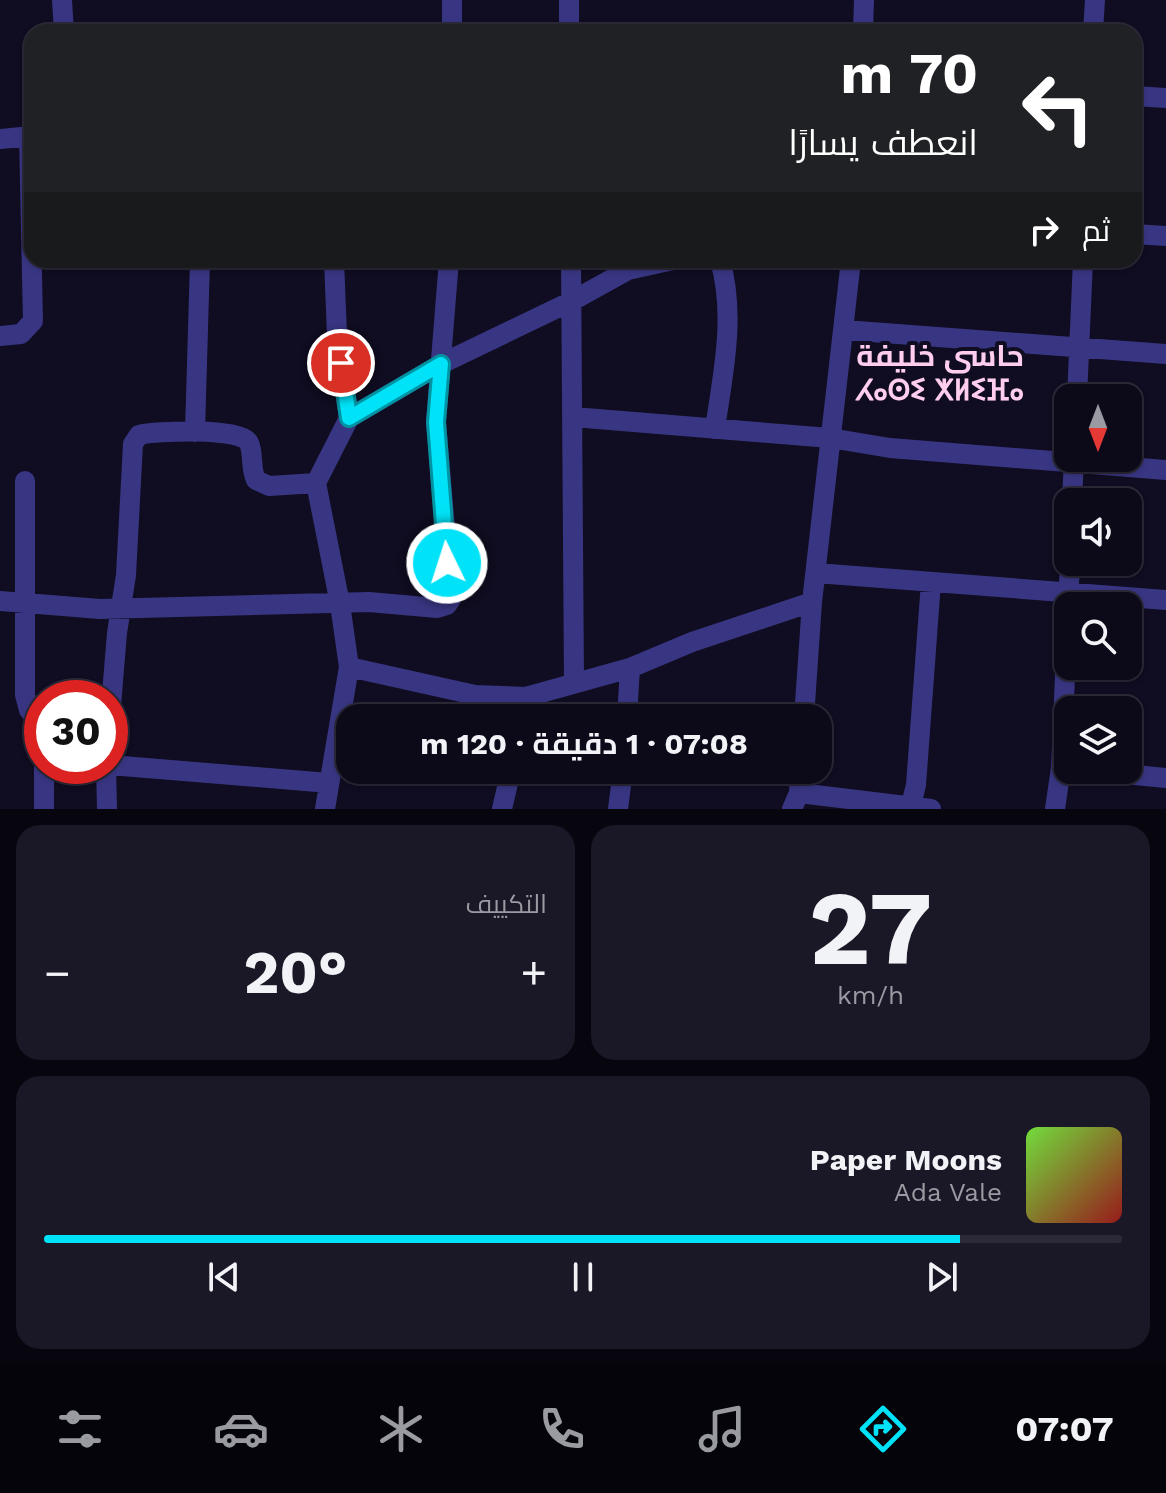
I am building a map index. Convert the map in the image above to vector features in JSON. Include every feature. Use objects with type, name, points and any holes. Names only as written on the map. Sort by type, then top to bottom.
[{"type":"street","points":[[62,0],[64,24]]},
{"type":"street","points":[[452,0],[452,24]]},
{"type":"street","points":[[569,0],[569,24]]},
{"type":"street","points":[[863,24],[864,0]]},
{"type":"street","points":[[1094,24],[1095,0]]},
{"type":"street","points":[[1142,96],[1166,98]]},
{"type":"street","points":[[0,139],[24,137]]},
{"type":"street","points":[[1142,234],[1166,236]]},
{"type":"street","points":[[0,336],[21,334],[29,329],[33,321],[32,268]]},
{"type":"street","points":[[195,432],[200,268]]},
{"type":"street","points":[[334,268],[337,335],[349,418]]},
{"type":"street","points":[[0,601],[122,608],[369,602],[437,608],[447,605],[451,599],[436,422],[448,268]]},
{"type":"street","points":[[571,268],[574,683]]},
{"type":"street","points":[[325,809],[349,667],[316,483],[349,418],[441,364],[637,268]]},
{"type":"street","points":[[715,429],[729,328],[727,283],[722,268]]},
{"type":"street","points":[[805,704],[812,602],[850,268]]},
{"type":"street","points":[[1078,384],[1083,268]]},
{"type":"street","points":[[844,330],[1166,354]]},
{"type":"street","points":[[573,417],[830,438],[890,448],[1054,459]]},
{"type":"street","points":[[113,680],[122,608],[133,444],[139,435],[195,432],[243,436],[249,443],[256,480],[269,486],[316,483]]},
{"type":"street","points":[[1142,467],[1166,470]]},
{"type":"street","points":[[25,481],[25,680]]},
{"type":"street","points":[[816,573],[1069,592],[1070,576]]},
{"type":"street","points":[[796,801],[917,808],[916,785],[931,582]]},
{"type":"street","points":[[1142,598],[1166,600]]},
{"type":"street","points":[[349,667],[475,695],[526,697],[630,668],[692,642],[812,602]]},
{"type":"street","points":[[628,704],[630,668]]},
{"type":"street","points":[[525,704],[526,697]]},
{"type":"street","points":[[128,768],[329,783]]},
{"type":"street","points":[[1142,776],[1166,778]]},
{"type":"street","points":[[44,784],[44,809]]},
{"type":"street","points":[[107,809],[108,784]]},
{"type":"street","points":[[502,809],[508,784]]},
{"type":"street","points":[[618,809],[621,784]]},
{"type":"street","points":[[1055,809],[1060,784]]},
{"type":"district","name":"حاسي خليفة ⵃⴰⵙⵉ ⵅⵍⵉⴼⴰ","points":[[940,373]]},
{"type":"route","points":[[341,363],[349,418],[441,364],[436,422],[447,563]]}]
